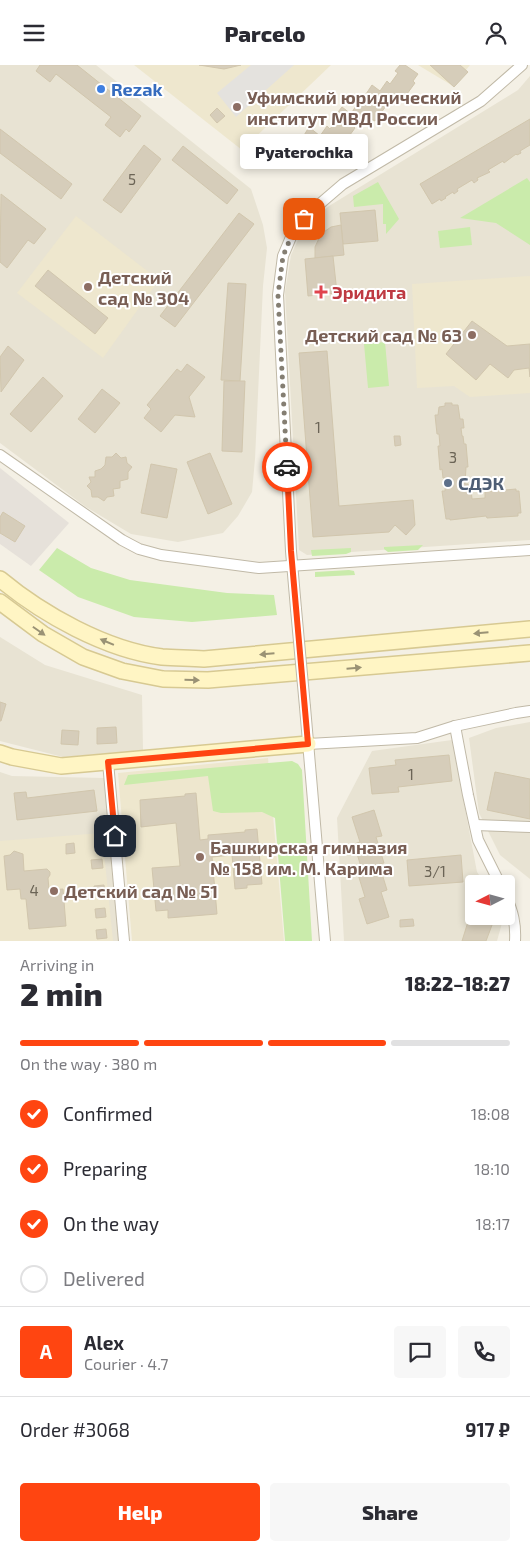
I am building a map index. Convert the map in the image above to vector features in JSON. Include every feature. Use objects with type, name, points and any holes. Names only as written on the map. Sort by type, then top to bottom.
[{"type":"main road","points":[[0,579],[58,620],[119,647],[161,657],[204,659],[530,629]]},
{"type":"main road","points":[[0,602],[43,634],[83,657],[122,671],[163,679],[208,680],[530,653]]},
{"type":"main road","points":[[0,753],[61,766],[308,744]]},
{"type":"street","points":[[325,941],[293,566],[278,295],[283,256],[294,230],[315,208],[343,184],[481,101],[522,65]]},
{"type":"street","points":[[0,455],[122,540],[139,549],[161,555],[259,568],[530,550]]},
{"type":"street","points":[[308,744],[417,738],[455,726],[530,711]]},
{"type":"street","points":[[455,726],[478,840],[496,875]]},
{"type":"street","points":[[108,762],[124,941]]},
{"type":"street","points":[[475,825],[530,827]]},
{"type":"street","points":[[514,941],[515,921]]},
{"type":"shaded area","points":[[0,65],[96,65],[251,189],[263,225],[267,248],[263,286],[255,459],[252,492],[238,516],[223,533],[178,542],[131,534],[86,507],[0,443]]},
{"type":"shaded area","name":"Уфимский юридический институт МВД России","points":[[134,65],[331,65],[242,150]]},
{"type":"shaded area","points":[[251,65],[294,65],[236,117],[217,93]]},
{"type":"shaded area","name":"Уфимский юридический институт МВД России","points":[[418,65],[470,65],[453,86]]},
{"type":"shaded area","points":[[530,76],[530,540],[307,555],[299,550],[285,292],[291,255],[304,227],[329,206],[518,90]]},
{"type":"shaded area","name":"Детский сад № 304","points":[[76,216],[159,280],[103,358],[17,293]]},
{"type":"shaded area","name":"Детский сад № 63","points":[[530,276],[530,393],[470,397],[454,386],[417,388],[412,284]]},
{"type":"shaded area","points":[[0,468],[69,523],[31,566],[0,544]]},
{"type":"shaded area","points":[[0,637],[45,665],[142,695],[143,750],[63,757],[0,741]]},
{"type":"shaded area","points":[[530,722],[530,879],[500,855],[479,813],[469,738],[496,728]]},
{"type":"shaded area","points":[[452,740],[479,875],[465,875],[465,925],[501,925],[497,941],[344,941],[337,818],[372,751]]},
{"type":"shaded area","name":"Башкирская гимназия № 158 им. М. Карима","points":[[268,758],[284,941],[132,941],[118,773]]},
{"type":"shaded area","name":"Детский сад № 51","points":[[0,772],[12,776],[104,778],[119,941],[0,941]]},
{"type":"shaded area","name":"Детский сад № 51","points":[[102,833],[113,941],[0,941],[0,841]]},
{"type":"green space","points":[[527,178],[530,182],[530,245],[496,223],[460,218]]},
{"type":"green space","points":[[378,182],[399,219],[386,234],[386,224],[383,224],[383,204],[354,207],[353,196]]},
{"type":"green space","points":[[470,227],[472,245],[440,248],[438,231]]},
{"type":"green space","points":[[385,342],[389,386],[368,388],[364,344]]},
{"type":"green space","points":[[423,545],[418,550],[388,552],[384,549],[384,547]]},
{"type":"green space","points":[[57,548],[91,568],[130,580],[227,593],[274,595],[277,615],[192,622],[134,617],[78,597],[39,570]]},
{"type":"green space","points":[[351,548],[351,552],[346,554],[312,556],[311,550]]},
{"type":"green space","points":[[354,571],[355,575],[315,577],[315,572]]},
{"type":"green space","points":[[292,761],[298,764],[302,770],[312,941],[285,941],[275,818],[262,812],[221,813],[213,811],[208,776],[124,785],[128,775]]},
{"type":"building","points":[[40,65],[77,65],[141,116],[129,132],[126,129],[120,137],[105,125],[111,117],[56,74],[50,82],[36,71]]},
{"type":"building","points":[[199,65],[241,65],[224,69]]},
{"type":"building","points":[[400,65],[405,65],[418,74],[413,81],[415,83],[404,98],[401,96],[396,102],[389,97],[384,104],[386,106],[375,121],[371,119],[367,125],[358,119],[353,126],[355,128],[344,143],[341,141],[336,147],[323,138],[318,144],[322,147],[309,163],[305,159],[299,166],[283,157],[285,154],[278,148],[290,135],[300,142],[309,127],[320,136],[327,126],[330,129],[338,118],[335,116],[342,107],[351,114],[357,104],[361,107],[369,96],[366,94],[372,85],[380,91],[387,81],[390,84],[398,73],[395,71]]},
{"type":"building","name":"Уфимский юридический институт МВД России","points":[[430,65],[460,65],[468,72],[454,87]]},
{"type":"building","points":[[217,108],[225,116],[217,123],[210,115]]},
{"type":"building","points":[[530,119],[530,145],[520,151],[521,153],[488,170],[490,172],[477,178],[478,180],[474,183],[472,180],[457,189],[458,191],[454,194],[453,192],[441,201],[440,199],[432,204],[420,184]]},
{"type":"building","points":[[0,129],[72,184],[61,199],[0,153]]},
{"type":"building","points":[[144,145],[161,159],[121,213],[103,200]]},
{"type":"building","points":[[183,146],[238,190],[227,204],[172,160]]},
{"type":"building","points":[[1,194],[46,229],[34,244],[28,240],[7,268],[0,262]]},
{"type":"building","points":[[375,210],[378,241],[343,244],[340,213]]},
{"type":"building","points":[[239,213],[254,224],[175,327],[160,316]]},
{"type":"building","points":[[341,225],[344,255],[315,258],[315,247],[321,234],[331,227]]},
{"type":"building","points":[[333,256],[337,293],[308,296],[305,259]]},
{"type":"building","points":[[48,270],[108,318],[95,334],[35,286]]},
{"type":"building","points":[[228,283],[246,284],[240,381],[221,380]]},
{"type":"building","points":[[472,321],[507,346],[530,344],[530,377],[529,368],[514,370],[508,378],[490,364],[476,380],[446,354]]},
{"type":"building","points":[[8,346],[24,360],[1,392],[0,357]]},
{"type":"building","points":[[327,351],[339,506],[413,500],[415,525],[406,535],[395,525],[389,532],[313,537],[299,353]]},
{"type":"building","points":[[187,364],[205,377],[189,397],[195,417],[175,415],[161,432],[144,418],[151,409],[147,405],[177,369],[181,372]]},
{"type":"building","points":[[43,377],[63,396],[31,432],[10,414]]},
{"type":"building","points":[[224,381],[245,381],[242,452],[222,451]]},
{"type":"building","points":[[102,389],[120,403],[95,433],[78,419]]},
{"type":"building","points":[[445,403],[458,405],[460,419],[463,419],[464,428],[461,428],[464,444],[466,444],[468,467],[466,467],[465,484],[468,484],[468,489],[471,489],[472,499],[485,498],[485,492],[516,489],[516,491],[519,491],[521,513],[518,513],[518,516],[446,519],[442,491],[445,491],[446,478],[443,478],[442,469],[440,470],[439,434],[437,434],[435,415],[438,415],[439,407],[445,406]]},
{"type":"building","points":[[394,436],[400,436],[401,445],[395,446]]},
{"type":"building","points":[[116,453],[121,458],[126,457],[127,463],[132,467],[128,472],[128,479],[120,481],[120,488],[113,489],[114,496],[107,497],[104,501],[98,497],[92,497],[91,490],[87,486],[91,482],[89,477],[95,477],[95,471],[105,465],[106,457],[112,457]]},
{"type":"building","points":[[210,453],[232,504],[208,514],[187,462]]},
{"type":"building","points":[[151,464],[177,469],[167,518],[141,513]]},
{"type":"building","points":[[3,512],[25,526],[15,542],[0,533],[0,517]]},
{"type":"building","points":[[0,702],[6,704],[1,721],[0,721]]},
{"type":"building","points":[[116,727],[117,743],[97,744],[97,728]]},
{"type":"building","points":[[62,730],[79,731],[78,745],[61,744]]},
{"type":"building","points":[[449,755],[452,781],[398,787],[399,792],[372,794],[369,768],[396,765],[395,760]]},
{"type":"building","points":[[495,772],[530,779],[530,819],[487,810]]},
{"type":"building","points":[[94,790],[97,811],[17,820],[14,793],[26,792],[27,798]]},
{"type":"building","points":[[196,793],[200,840],[208,839],[208,835],[245,832],[245,830],[257,829],[262,884],[247,885],[247,888],[235,889],[232,855],[212,857],[217,914],[168,918],[168,910],[156,911],[152,868],[180,866],[176,823],[141,827],[140,800],[185,796],[185,794]]},
{"type":"building","points":[[374,810],[382,836],[376,837],[384,863],[379,864],[387,890],[381,892],[389,917],[367,924],[359,899],[365,897],[357,871],[362,870],[354,844],[360,842],[352,817]]},
{"type":"building","points":[[74,843],[75,853],[66,854],[66,844]]},
{"type":"building","points":[[14,851],[23,854],[24,871],[47,869],[50,872],[48,878],[49,890],[63,889],[66,926],[29,929],[26,899],[21,899],[20,889],[7,890],[4,856],[10,855]]},
{"type":"building","points":[[461,855],[463,882],[409,886],[407,860]]},
{"type":"building","points":[[102,859],[103,868],[92,869],[91,860]]},
{"type":"building","points":[[104,885],[105,894],[94,895],[94,886]]},
{"type":"building","points":[[105,908],[106,917],[96,918],[95,909]]},
{"type":"building","points":[[413,919],[414,926],[400,927],[400,920]]},
{"type":"building","points":[[467,925],[492,925],[486,941],[462,941]]},
{"type":"building","points":[[106,929],[107,938],[97,939],[96,930]]},
{"type":"way so far","points":[[287,467],[278,295],[283,256],[294,230],[304,219]]},
{"type":"place","name":"Rezak","points":[[101,89]]},
{"type":"place","name":"Уфимский юридический институт МВД России","points":[[237,107]]},
{"type":"place","name":"Pyaterochka","points":[[304,219]]},
{"type":"place","name":"Детский сад № 304","points":[[88,287]]},
{"type":"place","name":"Эридита","points":[[321,292]]},
{"type":"place","name":"Детский сад № 63","points":[[472,335]]},
{"type":"place","name":"СДЭК","points":[[448,483]]},
{"type":"place","name":"Башкирская гимназия № 158 им. М. Карима","points":[[200,857]]},
{"type":"place","name":"Детский сад № 51","points":[[54,891]]},
{"type":"route","points":[[115,836],[108,762],[308,744],[291,551],[287,467]]}]
